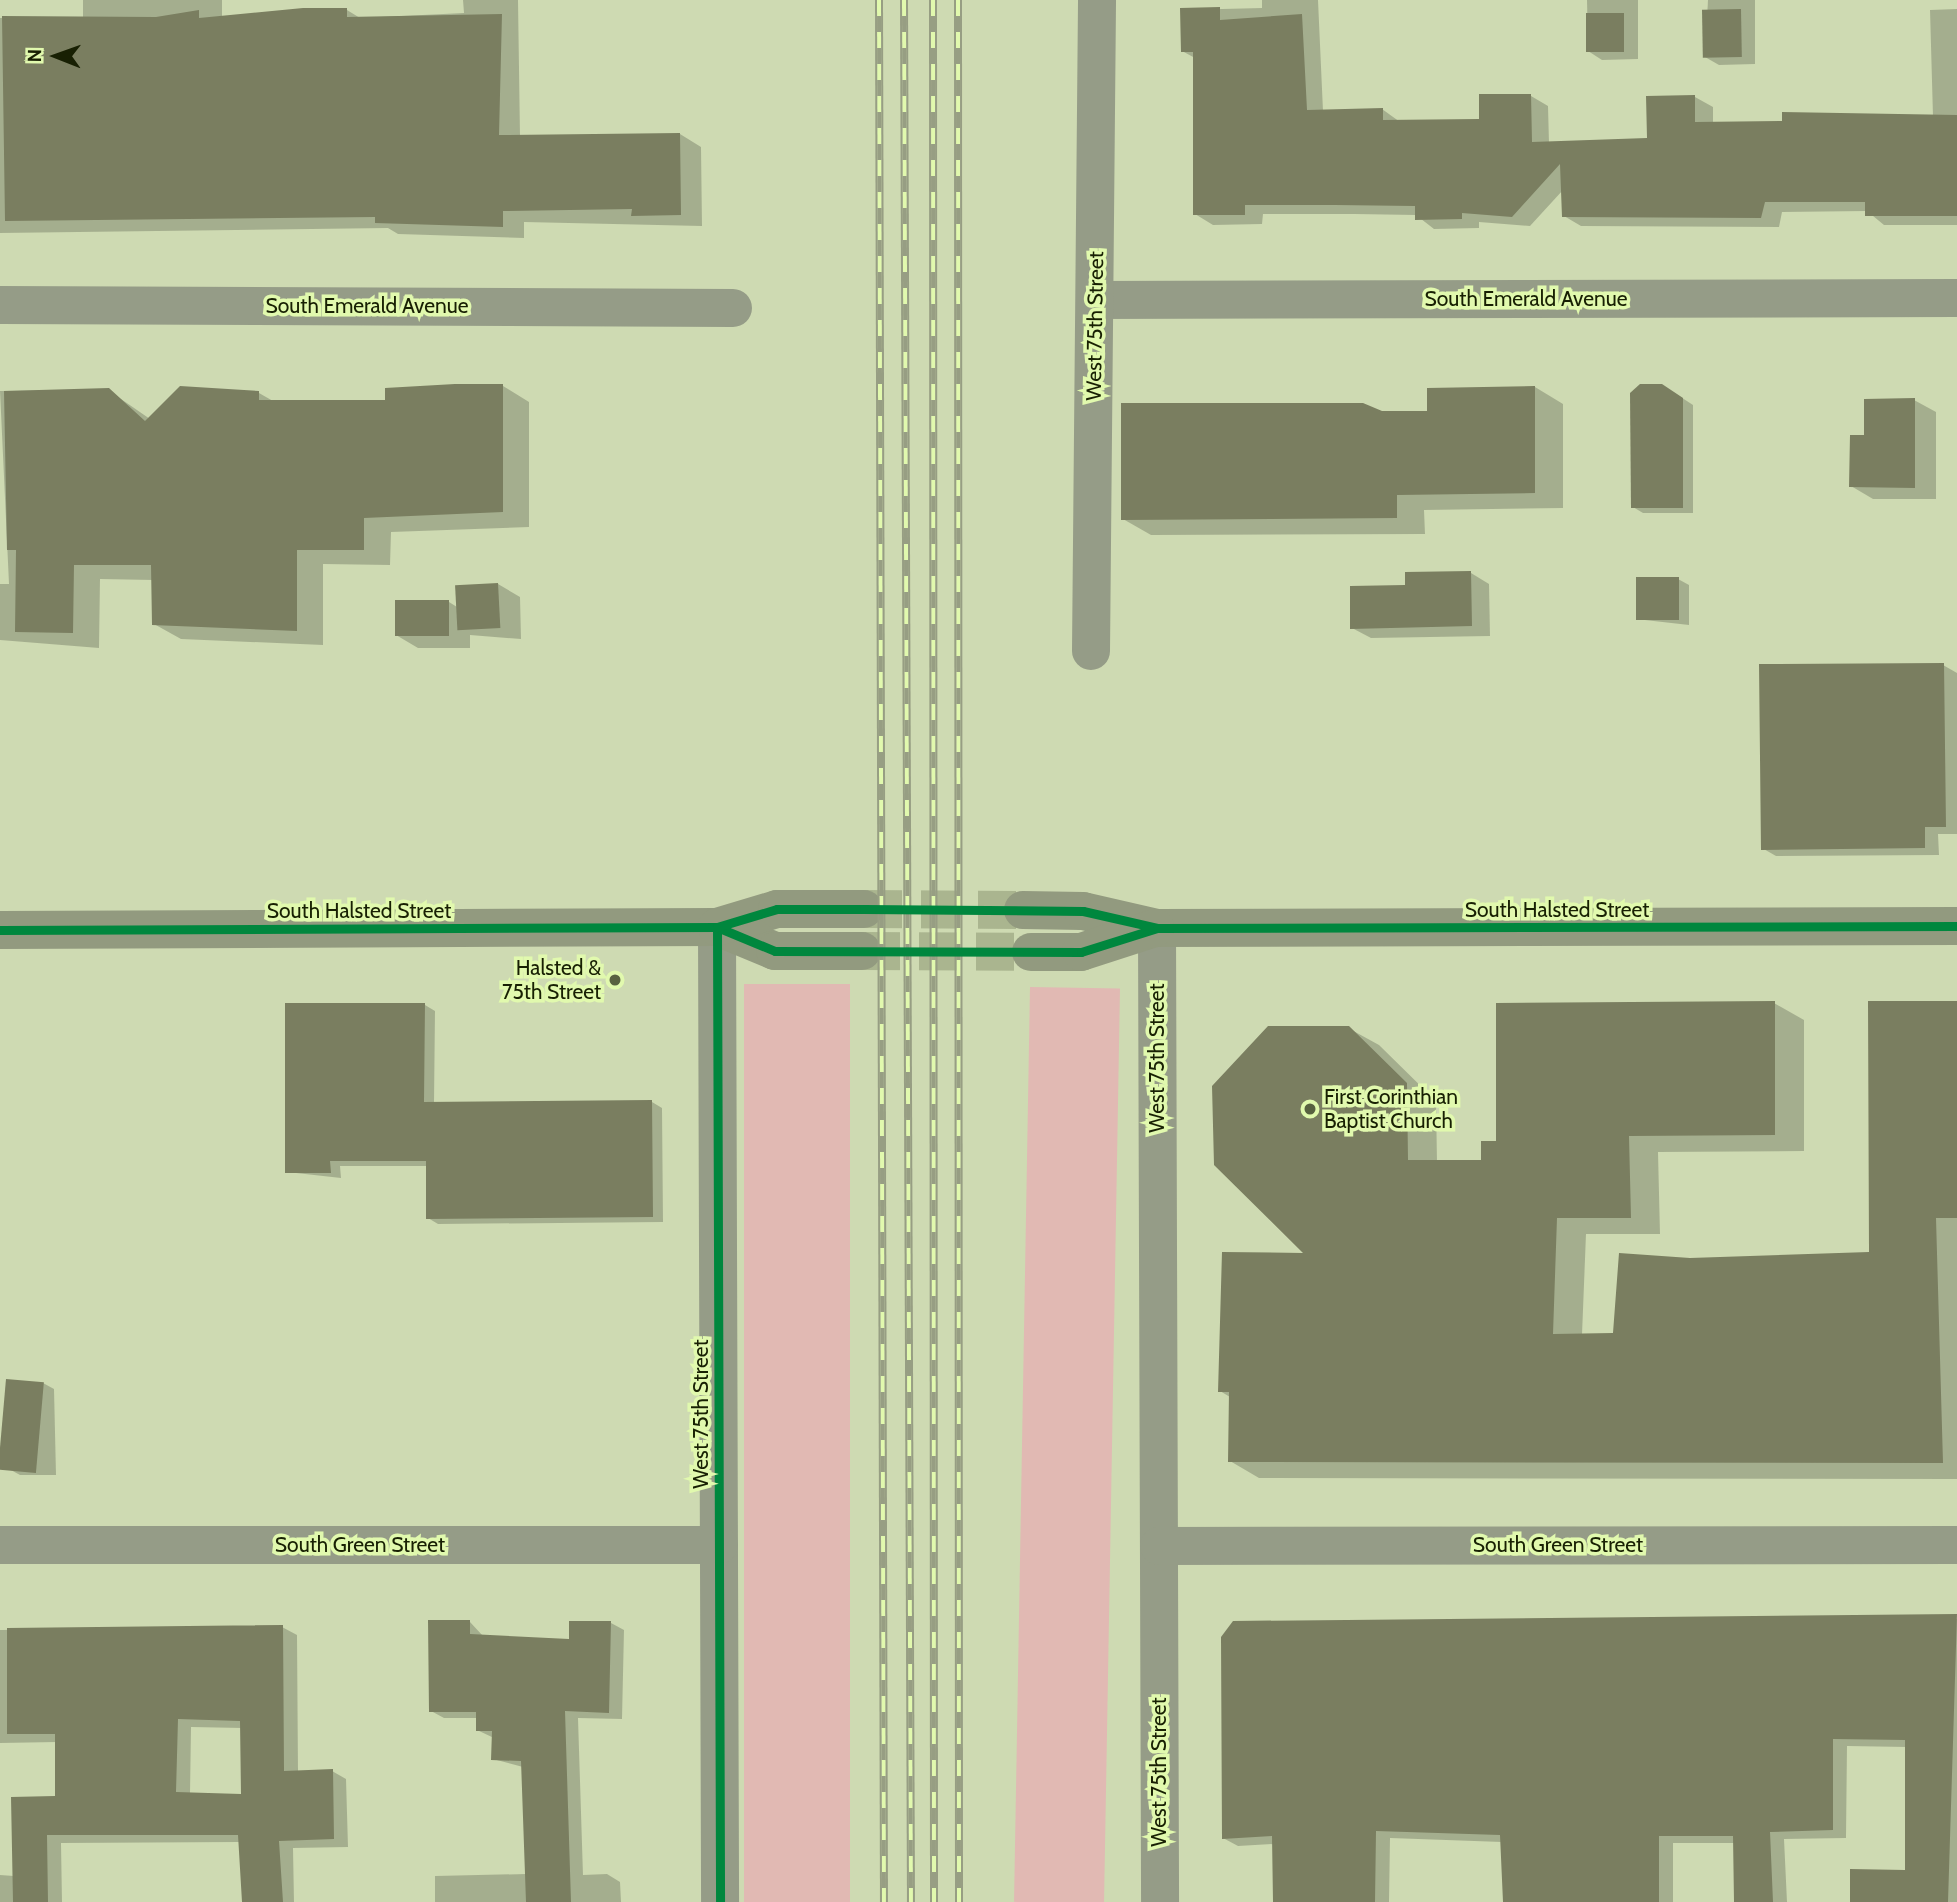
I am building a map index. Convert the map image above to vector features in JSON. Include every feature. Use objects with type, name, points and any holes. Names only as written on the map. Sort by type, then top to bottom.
[{"type":"main road","name":"South Halsted Street","points":[[0,930],[717,927],[777,909],[864,909]]},
{"type":"main road","name":"South Halsted Street","points":[[1023,910],[1083,911],[1157,928],[1957,926]]},
{"type":"main road","name":"South Halsted Street","points":[[717,927],[775,951],[863,951]]},
{"type":"main road","name":"South Halsted Street","points":[[1031,951],[1081,952],[1157,928]]},
{"type":"street","name":"West 75th Street","points":[[1091,651],[1097,0]]},
{"type":"street","name":"South Emerald Avenue","points":[[1095,300],[1957,298]]},
{"type":"street","name":"South Emerald Avenue","points":[[0,305],[733,308]]},
{"type":"street","name":"West 75th Street","points":[[717,927],[720,1902]]},
{"type":"street","name":"West 75th Street","points":[[1157,928],[1160,1902]]},
{"type":"street","name":"South Green Street","points":[[0,1545],[719,1545]]},
{"type":"street","name":"South Green Street","points":[[1158,1546],[1957,1545]]},
{"type":"shaded area","points":[[744,984],[850,984],[850,1902],[744,1902]]},
{"type":"shaded area","points":[[1030,987],[1120,989],[1104,1902],[1014,1902]]},
{"type":"building","points":[[1220,7],[1220,20],[1302,14],[1307,110],[1383,108],[1383,120],[1479,119],[1479,94],[1531,94],[1532,142],[1647,138],[1646,96],[1695,95],[1695,122],[1782,121],[1782,112],[1957,115],[1957,216],[1865,216],[1865,202],[1765,202],[1761,218],[1562,217],[1560,164],[1512,217],[1462,213],[1462,219],[1415,220],[1415,206],[1335,205],[1245,205],[1245,215],[1193,215],[1193,52],[1181,52],[1180,8]]},
{"type":"building","points":[[303,8],[347,8],[347,17],[502,14],[499,135],[680,133],[681,215],[631,216],[632,209],[503,211],[503,227],[375,223],[375,217],[5,221],[2,16],[156,17],[199,10],[199,18]]},
{"type":"building","points":[[1741,9],[1742,57],[1703,58],[1702,10]]},
{"type":"building","points":[[1586,13],[1624,13],[1624,52],[1586,52]]},
{"type":"building","points":[[503,384],[503,512],[364,518],[364,550],[297,550],[297,631],[152,625],[151,565],[74,565],[73,633],[15,632],[16,550],[7,550],[4,391],[109,388],[145,421],[180,386],[259,391],[259,400],[385,400],[385,388]]},
{"type":"building","points":[[1640,384],[1662,384],[1683,398],[1683,508],[1631,508],[1630,393]]},
{"type":"building","points":[[1535,386],[1535,493],[1397,495],[1397,518],[1121,520],[1121,403],[1363,403],[1382,411],[1427,411],[1427,388]]},
{"type":"building","points":[[1915,398],[1915,488],[1849,487],[1850,435],[1864,435],[1864,399]]},
{"type":"building","points":[[1471,571],[1472,626],[1350,629],[1350,586],[1405,585],[1405,572]]},
{"type":"building","points":[[1636,577],[1679,577],[1679,620],[1636,620]]},
{"type":"building","points":[[498,583],[500,628],[457,630],[455,585]]},
{"type":"building","points":[[395,600],[449,600],[449,636],[395,636]]},
{"type":"building","points":[[1944,663],[1946,827],[1925,827],[1925,848],[1761,850],[1759,664]]},
{"type":"building","points":[[1775,1001],[1775,1135],[1629,1136],[1631,1218],[1557,1218],[1553,1334],[1613,1333],[1619,1253],[1690,1258],[1869,1252],[1868,1001],[1957,1001],[1957,1218],[1936,1218],[1943,1463],[1228,1462],[1229,1392],[1218,1392],[1222,1252],[1303,1253],[1214,1165],[1212,1086],[1268,1026],[1349,1026],[1407,1083],[1408,1160],[1481,1160],[1481,1141],[1496,1141],[1496,1003]]},
{"type":"building","points":[[285,1003],[425,1003],[424,1102],[652,1100],[653,1217],[426,1219],[426,1161],[330,1161],[331,1173],[285,1173]]},
{"type":"building","points":[[6,1379],[44,1382],[36,1473],[0,1470]]},
{"type":"building","points":[[1957,1614],[1948,1902],[1850,1902],[1850,1869],[1905,1870],[1905,1740],[1833,1739],[1833,1830],[1770,1832],[1773,1902],[1734,1902],[1733,1836],[1659,1836],[1659,1902],[1503,1902],[1500,1835],[1376,1831],[1375,1902],[1273,1902],[1272,1836],[1222,1839],[1221,1637],[1233,1621]]},
{"type":"building","points":[[428,1620],[470,1620],[470,1634],[569,1639],[569,1621],[611,1621],[609,1713],[565,1711],[571,1902],[526,1902],[521,1761],[491,1760],[492,1731],[476,1731],[476,1712],[429,1712]]},
{"type":"building","points":[[283,1625],[284,1771],[333,1769],[334,1839],[279,1841],[283,1902],[242,1902],[238,1835],[47,1835],[48,1902],[13,1902],[11,1797],[55,1796],[55,1734],[7,1734],[7,1628]],"holes":[[[178,1719],[240,1721],[241,1794],[176,1792]]]},
{"type":"tunnel","points":[[864,909],[1023,910]]},
{"type":"tunnel","points":[[862,951],[1031,952]]},
{"type":"railway","points":[[879,0],[884,1902]]},
{"type":"railway","points":[[904,0],[911,1902]]},
{"type":"railway","points":[[933,0],[934,1902]]},
{"type":"railway","points":[[958,0],[959,1902]]},
{"type":"cycle path","points":[[0,930],[717,927],[777,909],[1083,911],[1157,928],[1957,926]]},
{"type":"cycle path","points":[[717,927],[720,1902]]},
{"type":"cycle path","points":[[717,927],[775,951],[1081,952],[1157,928]]},
{"type":"place","name":"Halsted & 75th Street","points":[[615,980]]},
{"type":"place","name":"First Corinthian Baptist Church","points":[[1310,1109]]}]
